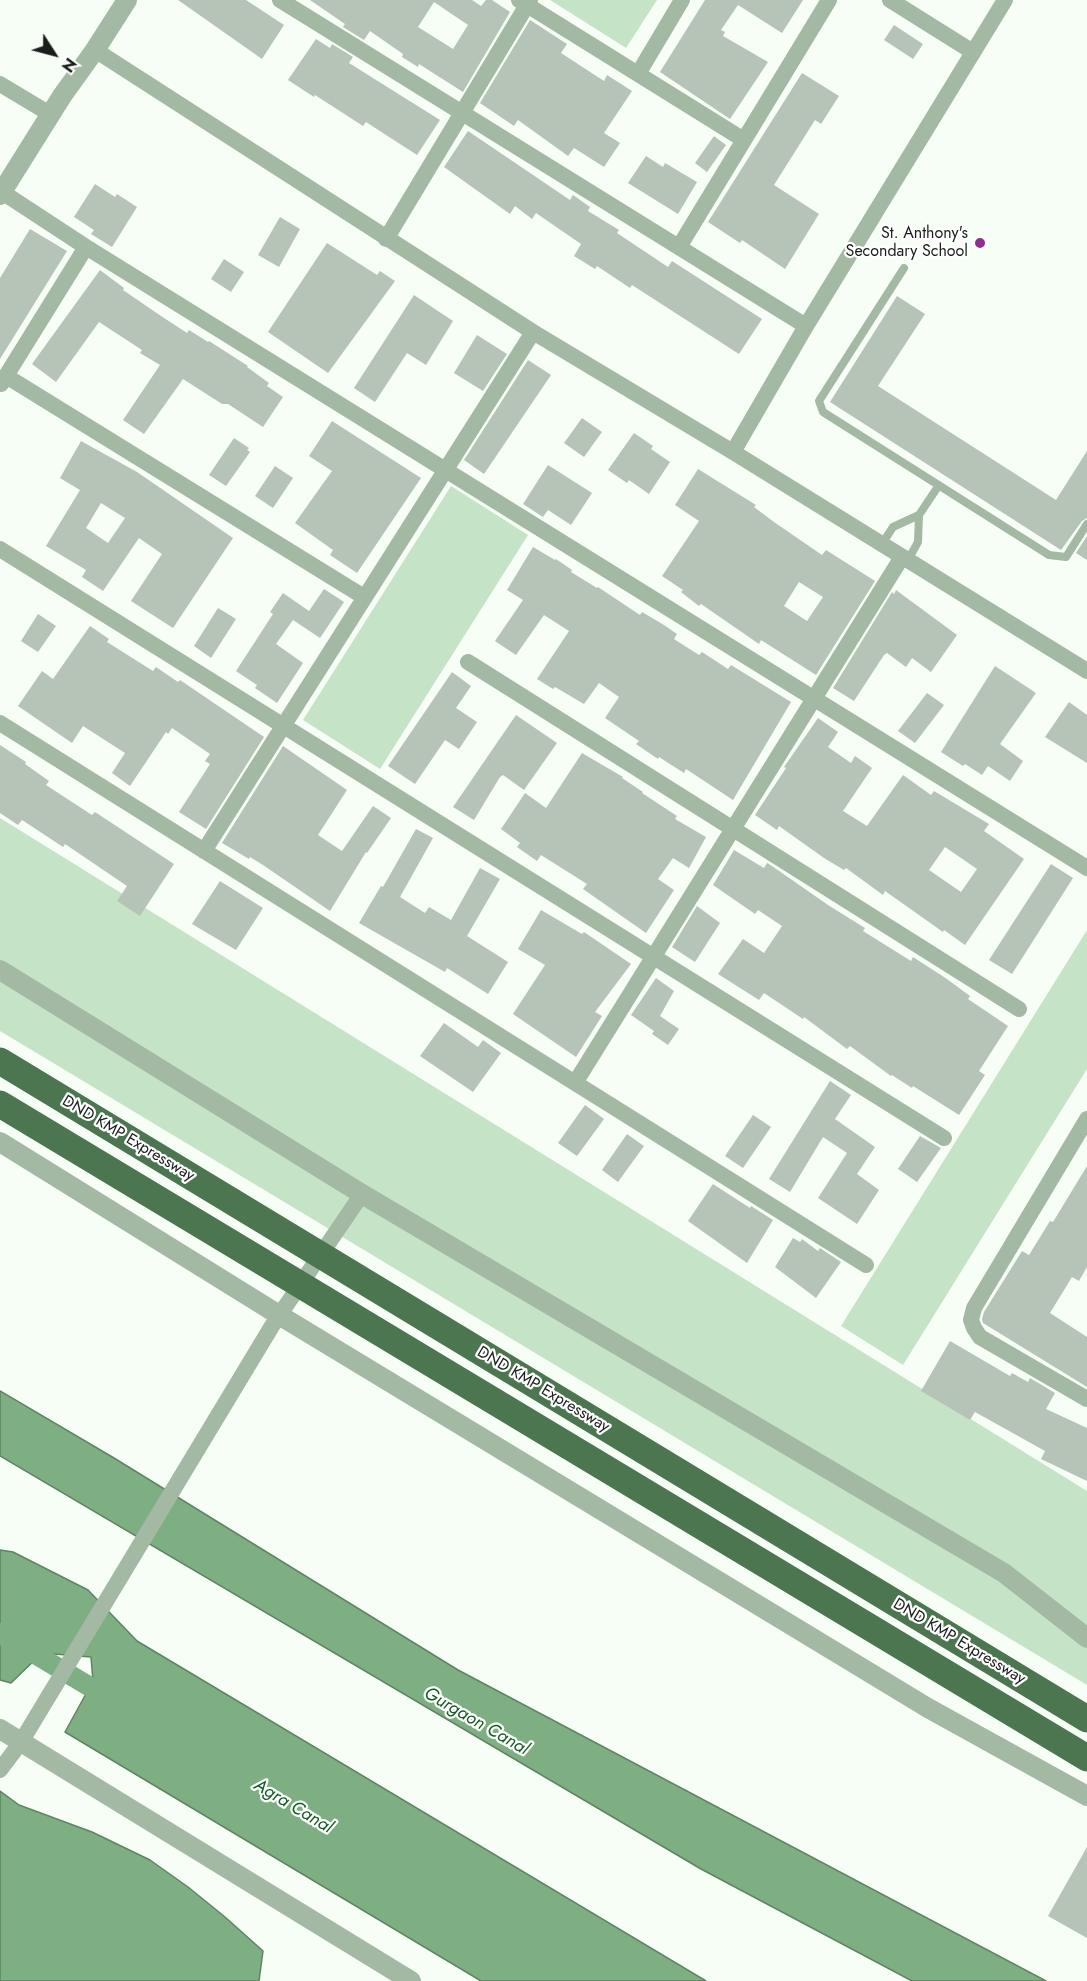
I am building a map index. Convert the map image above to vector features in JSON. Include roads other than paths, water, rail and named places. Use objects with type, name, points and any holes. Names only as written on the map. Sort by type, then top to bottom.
[{"type":"highway","name":"DND KMP Expressway","points":[[0,1061],[1087,1719]]},
{"type":"highway","name":"DND KMP Expressway","points":[[0,1104],[1087,1758]]},
{"type":"street","points":[[111,0],[1,188],[86,247],[1087,868]]},
{"type":"street","points":[[47,112],[95,50],[126,0]]},
{"type":"street","points":[[280,0],[806,326]]},
{"type":"street","points":[[638,74],[682,0]]},
{"type":"street","points":[[679,247],[829,0]]},
{"type":"street","points":[[890,0],[973,52]]},
{"type":"street","points":[[733,452],[806,326],[1005,0]]},
{"type":"street","points":[[386,239],[525,2],[744,140]]},
{"type":"street","points":[[95,50],[533,333],[733,452],[1087,671]]},
{"type":"street","points":[[0,84],[47,112]]},
{"type":"street","points":[[86,247],[3,381],[364,597]]},
{"type":"street","points":[[204,851],[533,333]]},
{"type":"street","points":[[0,549],[944,1138]]},
{"type":"street","points":[[575,1083],[814,699],[905,559]]},
{"type":"street","points":[[468,662],[1018,1009]]},
{"type":"street","points":[[0,723],[866,1265]]},
{"type":"street","points":[[0,970],[362,1194],[1004,1573],[1087,1638]]},
{"type":"street","points":[[1087,1119],[974,1308],[971,1320],[980,1337],[1087,1399]]},
{"type":"street","points":[[0,1142],[275,1320],[928,1708],[1087,1796]]},
{"type":"street","points":[[0,1770],[24,1736],[275,1320],[362,1194]]},
{"type":"street","points":[[0,1729],[24,1736],[411,1981]]},
{"type":"lane","points":[[904,268],[819,401],[823,412],[1049,555],[1066,557],[1087,524]]},
{"type":"lane","points":[[882,544],[893,527],[919,515],[939,485]]},
{"type":"lane","points":[[905,559],[918,543],[919,515]]},
{"type":"water","name":"Gurgaon Canal","points":[[0,1391],[114,1458],[458,1670],[1046,1981],[912,1981],[701,1869],[0,1456]]},
{"type":"water","points":[[0,1550],[13,1552],[88,1590],[137,1641],[706,1981],[481,1981],[65,1732],[93,1681],[91,1657],[42,1653],[11,1683],[0,1680]]},
{"type":"water","points":[[0,1791],[19,1805],[92,1832],[150,1860],[188,1887],[263,1951],[259,1981],[0,1981]]},
{"type":"waterway","name":"Agra Canal","points":[[0,1633],[112,1700]]},
{"type":"place","name":"St. Anthony's Secondary School","points":[[980,243]]}]
